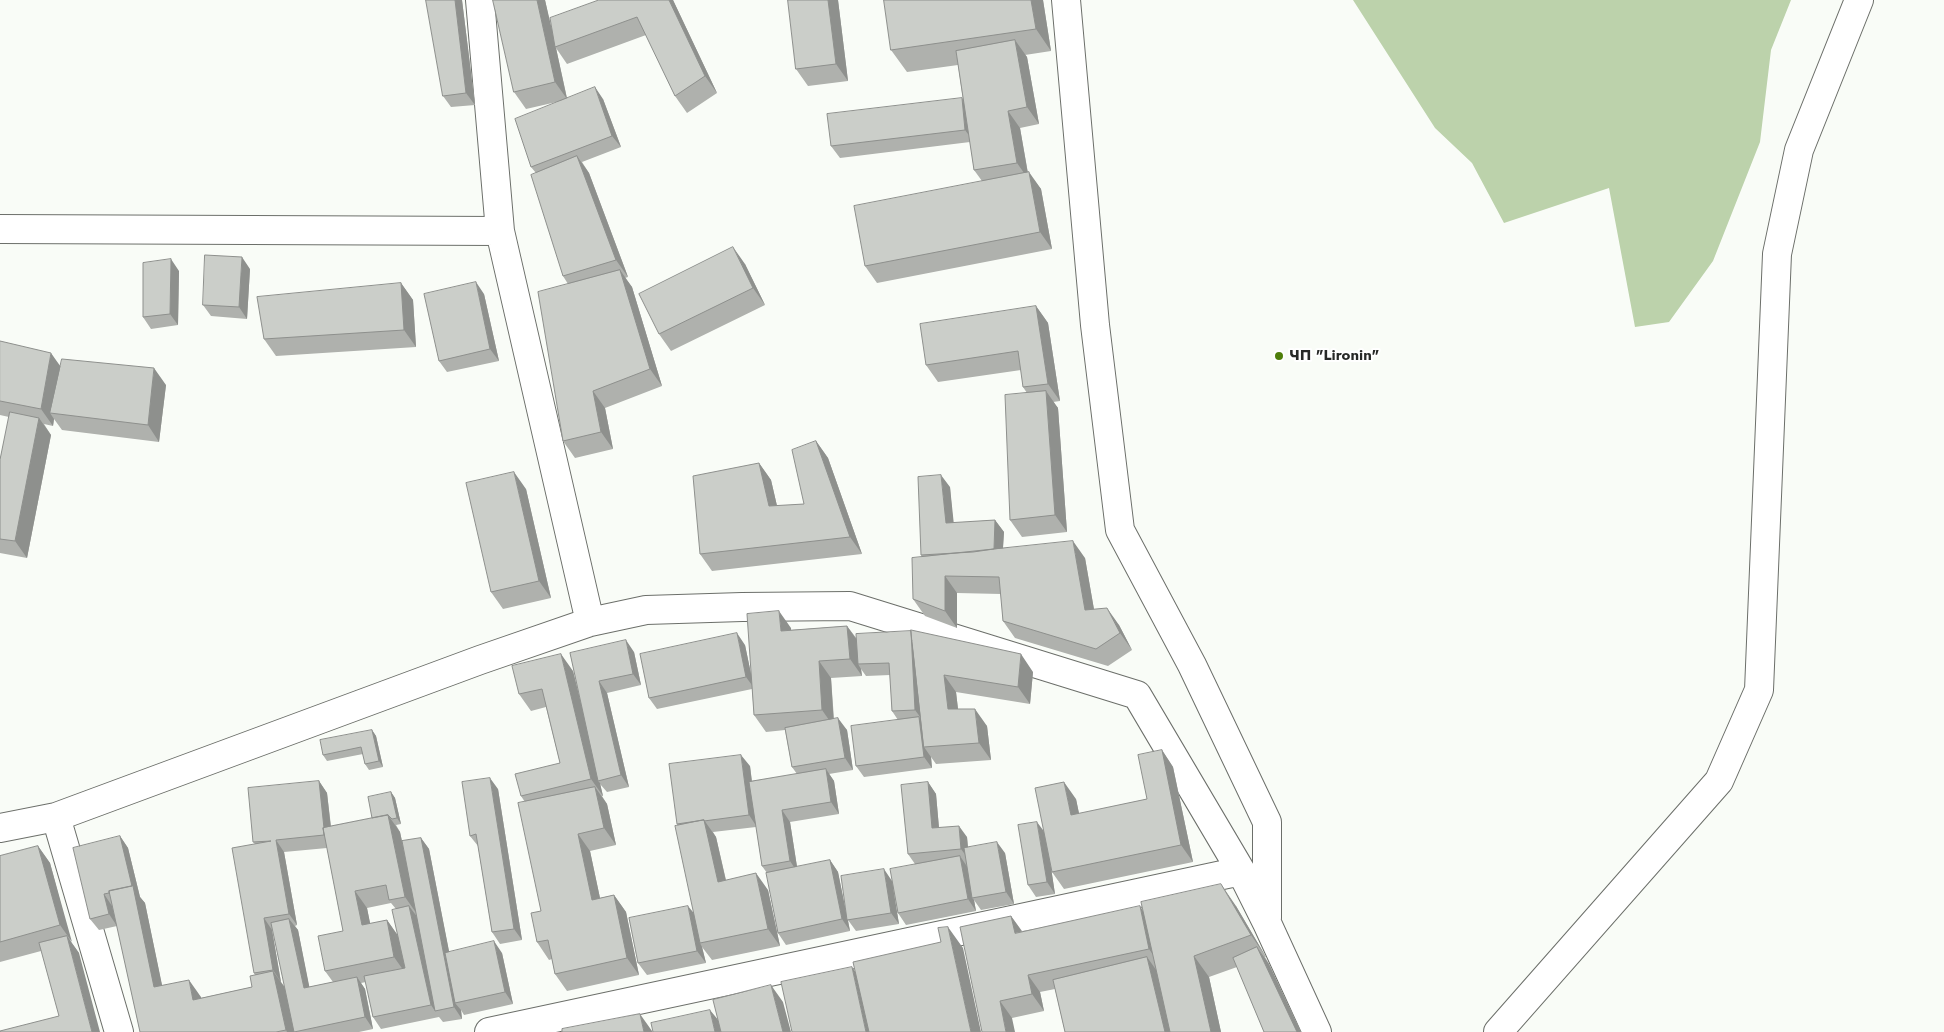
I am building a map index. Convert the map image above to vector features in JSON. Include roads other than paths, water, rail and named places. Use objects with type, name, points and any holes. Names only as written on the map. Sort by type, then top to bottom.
[{"type":"street","points":[[480,0],[500,231],[590,622]]},
{"type":"street","points":[[1066,0],[1095,326],[1120,530],[1192,665],[1267,822],[1267,923]]},
{"type":"street","points":[[1498,1032],[1720,781],[1759,690],[1776,254],[1799,150],[1859,0]]},
{"type":"street","points":[[0,229],[500,231]]},
{"type":"street","points":[[0,828],[56,817],[480,660],[590,622],[646,610],[850,606],[1137,695],[1241,870],[1316,1032]]},
{"type":"street","points":[[56,817],[119,1032]]},
{"type":"street","points":[[489,1032],[546,1026],[1241,870]]},
{"type":"place","name":"ЧП \"Lironin\"","points":[[1279,356]]}]
